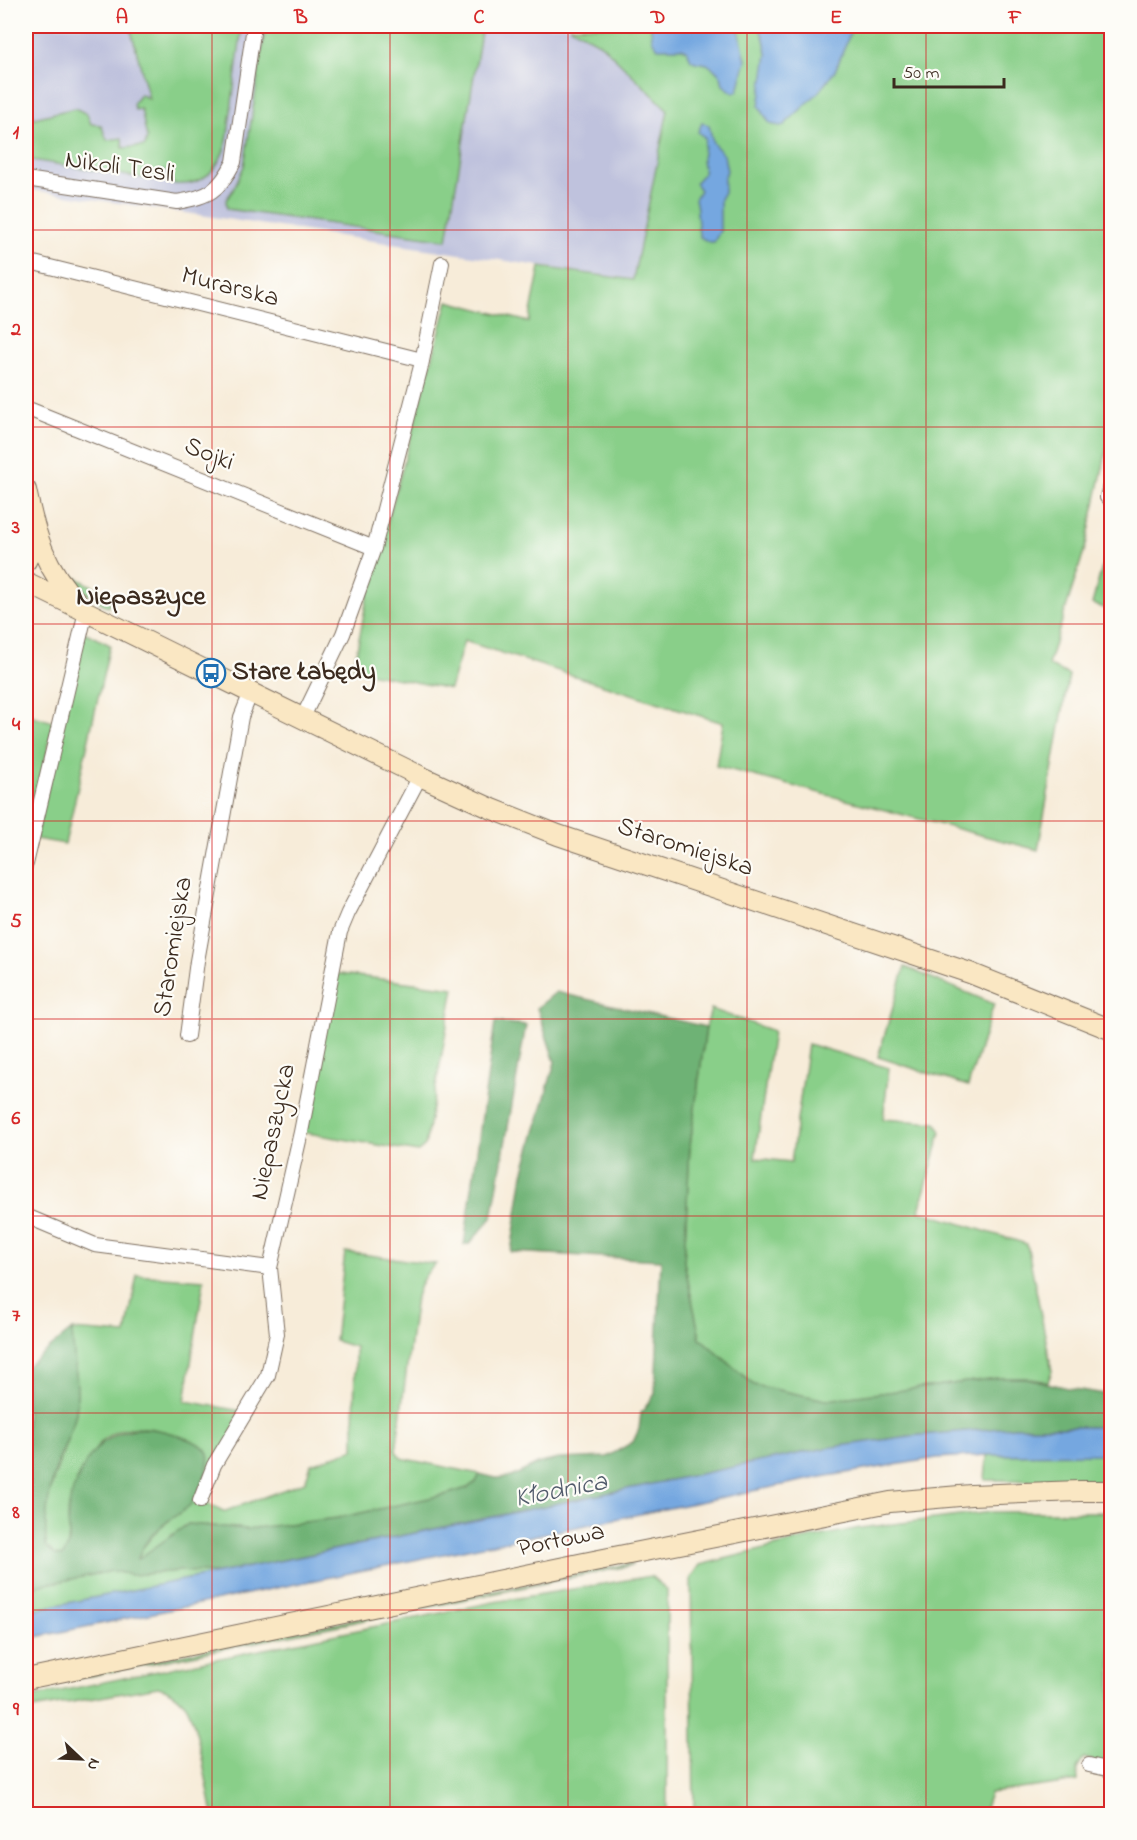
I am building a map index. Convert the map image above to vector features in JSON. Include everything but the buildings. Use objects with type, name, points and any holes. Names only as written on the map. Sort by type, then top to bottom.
[{"type":"street","name":"Nikoli Tesli","points":[[26,179],[177,202],[211,193],[225,180],[234,162],[254,26]]},
{"type":"street","name":"Murarska","points":[[26,261],[422,360]]},
{"type":"street","points":[[303,717],[343,634],[374,548],[422,360],[442,263]]},
{"type":"street","name":"Sojki","points":[[26,411],[31,410],[374,548]]},
{"type":"street","points":[[1112,478],[1107,497],[1112,501]]},
{"type":"street","points":[[26,490],[34,549],[41,560],[26,580]]},
{"type":"street","points":[[26,864],[86,611],[60,583],[34,549]]},
{"type":"street","name":"Staromiejska","points":[[26,580],[420,776],[558,835],[916,953],[1112,1030]]},
{"type":"street","name":"Staromiejska","points":[[187,1036],[237,737],[241,717],[251,692]]},
{"type":"street","name":"Niepaszycka","points":[[200,1501],[214,1465],[268,1375],[277,1334],[270,1268],[301,1132],[340,932],[420,776]]},
{"type":"street","points":[[26,1216],[95,1245],[270,1268]]},
{"type":"street","name":"Portowa","points":[[26,1679],[890,1502],[971,1495],[1112,1491]]},
{"type":"street","points":[[1089,1765],[1112,1770]]},
{"type":"shaded area","points":[[26,26],[570,26],[601,44],[668,110],[633,280],[26,189]]},
{"type":"green space","points":[[130,26],[242,26],[227,141],[215,168],[202,179],[184,184],[173,184],[168,171],[158,170],[154,180],[26,159],[26,110],[30,107],[34,118],[75,108],[87,114],[91,124],[101,125],[107,140],[122,138],[123,148],[145,146],[147,138],[141,109],[135,110],[133,104],[140,94],[149,99]]},
{"type":"green space","points":[[266,26],[482,26],[447,240],[227,209],[226,200],[244,166]]},
{"type":"green space","points":[[570,26],[1111,26],[1111,431],[1086,545],[1048,665],[1069,675],[1038,850],[716,766],[723,723],[464,641],[450,689],[353,670],[368,593],[448,301],[529,322],[540,267],[633,280],[668,110],[601,44]]},
{"type":"green space","points":[[1111,535],[1111,610],[1092,604]]},
{"type":"green space","points":[[68,576],[113,596],[108,607],[76,587]]},
{"type":"green space","points":[[84,632],[110,645],[65,844],[35,839]]},
{"type":"green space","points":[[26,714],[54,722],[26,844]]},
{"type":"green space","points":[[905,967],[994,1004],[968,1086],[878,1057]]},
{"type":"green space","points":[[332,973],[454,988],[425,1146],[418,1152],[301,1132]]},
{"type":"green space","points":[[556,992],[706,1027],[690,1145],[684,1262],[700,1338],[754,1385],[826,1400],[998,1378],[1026,1378],[1111,1395],[1111,1427],[1014,1427],[909,1436],[826,1448],[220,1573],[179,1571],[132,1575],[112,1571],[26,1588],[26,1367],[72,1330],[77,1382],[76,1413],[53,1478],[46,1523],[46,1546],[55,1555],[62,1556],[68,1546],[70,1499],[87,1461],[98,1447],[110,1438],[137,1429],[153,1429],[200,1444],[208,1453],[209,1458],[204,1481],[194,1501],[156,1531],[143,1547],[138,1559],[188,1524],[247,1529],[338,1518],[448,1494],[467,1488],[476,1482],[480,1474],[496,1478],[511,1477],[540,1463],[559,1459],[607,1457],[633,1442],[639,1429],[641,1413],[655,1394],[661,1260],[511,1252],[523,1174],[555,1062],[537,1008]]},
{"type":"green space","points":[[711,1009],[773,1031],[755,1158],[791,1162],[808,1044],[889,1068],[883,1119],[936,1123],[941,1132],[919,1211],[1027,1244],[1052,1371],[1048,1382],[1026,1378],[998,1378],[826,1400],[754,1385],[700,1338],[684,1262],[690,1145],[706,1027]]},
{"type":"green space","points":[[495,1022],[526,1025],[492,1218],[469,1244],[464,1245]]},
{"type":"green space","points":[[345,1252],[436,1264],[423,1279],[416,1297],[396,1451],[401,1458],[480,1474],[476,1482],[467,1488],[448,1494],[338,1518],[247,1529],[188,1524],[137,1560],[141,1550],[158,1529],[170,1520],[201,1445],[147,1428],[120,1430],[97,1447],[70,1526],[67,1549],[62,1556],[55,1555],[46,1546],[45,1531],[48,1500],[76,1414],[77,1395],[72,1330],[126,1334],[137,1275],[204,1280],[185,1401],[253,1413],[220,1468],[206,1503],[223,1512],[305,1482],[311,1464],[354,1449],[355,1347],[335,1341]]},
{"type":"green space","points":[[1111,1454],[1111,1482],[985,1480],[987,1455]]},
{"type":"green space","points":[[992,1512],[1111,1512],[1111,1766],[1084,1758],[1077,1769],[1078,1781],[990,1793],[983,1814],[694,1814],[691,1578],[700,1565],[860,1528]]},
{"type":"green space","points":[[628,1564],[633,1565],[26,1689],[26,1686]]},
{"type":"green space","points":[[112,1571],[132,1575],[179,1571],[220,1573],[26,1611],[26,1588]]},
{"type":"green space","points":[[651,1576],[667,1590],[667,1814],[213,1814],[194,1724],[185,1704],[170,1691],[158,1687],[26,1710],[26,1698],[494,1602]]},
{"type":"water","points":[[651,26],[738,26],[746,60],[738,91],[734,93],[723,85],[721,76],[714,69],[707,64],[691,60],[687,51],[682,48],[658,48],[652,40]]},
{"type":"water","points":[[759,26],[851,26],[852,29],[835,71],[817,94],[784,125],[780,126],[770,124],[759,106],[767,54]]},
{"type":"water","points":[[702,123],[709,125],[713,143],[724,155],[727,171],[724,177],[724,192],[720,199],[720,231],[714,242],[700,237],[695,199],[700,190],[695,183],[704,173],[702,159],[705,138],[698,132]]},
{"type":"water","points":[[1014,1427],[1111,1427],[1111,1454],[987,1455],[937,1458],[822,1477],[26,1639],[26,1611],[826,1448],[910,1436]]},
{"type":"place","name":"Stare Łabędy","points":[[211,673]]},
{"type":"district","name":"Niepaszyce","points":[[141,597]]},
{"type":"water label","name":"Kłodnica","points":[[561,1491]]}]
